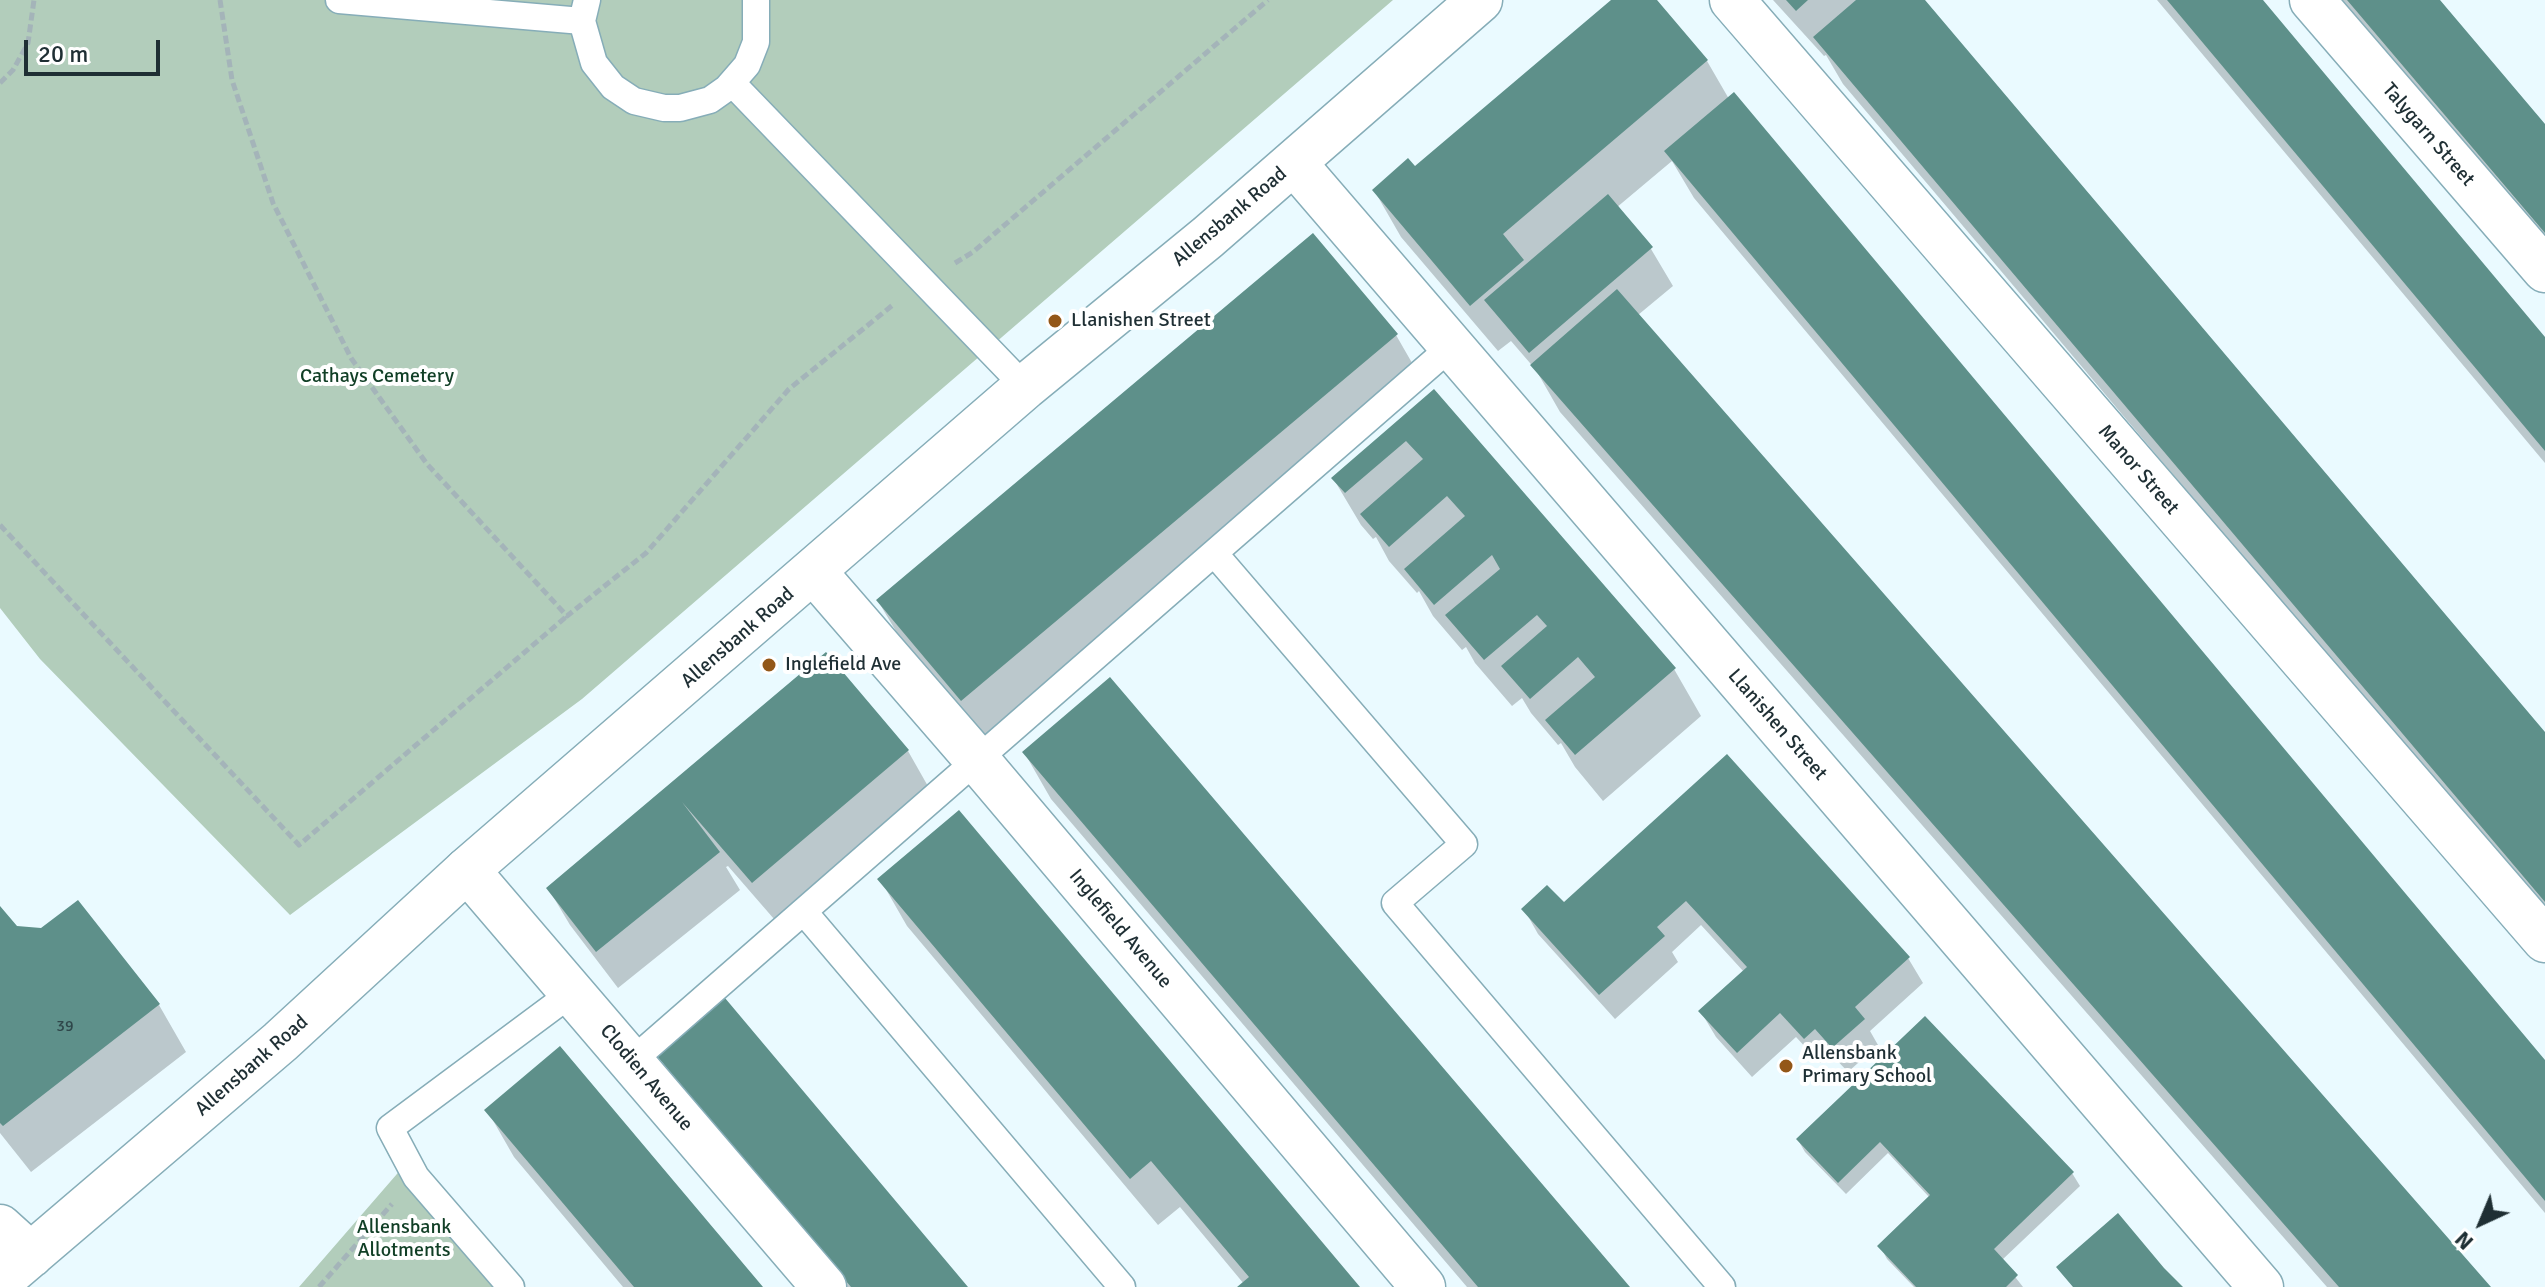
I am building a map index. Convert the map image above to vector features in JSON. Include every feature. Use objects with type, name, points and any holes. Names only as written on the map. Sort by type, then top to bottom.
[{"type":"street","name":"Allensbank Road","points":[[10,1254],[280,1042],[467,870],[1025,387],[1294,163],[1480,0]]},
{"type":"street","name":"Manor Street","points":[[1732,0],[2545,940]]},
{"type":"street","name":"Talygarn Street","points":[[2312,0],[2545,270]]},
{"type":"street","name":"Llanishen Street","points":[[1294,163],[2261,1287]]},
{"type":"street","name":"Inglefield Avenue","points":[[814,572],[1423,1287]]},
{"type":"street","name":"Clodien Avenue","points":[[467,870],[824,1287]]},
{"type":"lane","points":[[339,0],[585,11],[594,63],[613,87],[634,101],[664,108],[680,108],[710,100],[732,83],[747,65],[756,42],[756,0]]},
{"type":"lane","points":[[732,83],[1025,387]]},
{"type":"lane","points":[[632,1061],[1453,345]]},
{"type":"lane","points":[[1214,553],[1464,844],[1395,903],[1722,1287]]},
{"type":"lane","points":[[804,912],[1122,1287]]},
{"type":"lane","points":[[511,1287],[416,1177],[390,1128],[573,992]]},
{"type":"path","points":[[0,83],[13,70],[28,43],[34,0]]},
{"type":"path","points":[[220,0],[232,80],[273,203],[351,358],[427,464],[567,616]]},
{"type":"path","points":[[0,525],[299,845],[567,616],[646,553],[789,389],[923,282],[973,252],[1268,0]]},
{"type":"path","points":[[319,1287],[416,1177]]},
{"type":"green space","name":"Cathays Cemetery","points":[[0,0],[1393,0],[582,699],[290,915],[40,659],[0,608]]},
{"type":"green space","name":"Allensbank Allotments","points":[[403,1167],[510,1287],[299,1287]]},
{"type":"building","points":[[1611,0],[1657,0],[1708,60],[1503,234],[1524,260],[1470,306],[1372,190],[1408,158],[1415,166]]},
{"type":"building","points":[[1786,0],[1808,0],[1796,11]]},
{"type":"building","points":[[1856,0],[1925,0],[2545,732],[2545,902],[1813,37]]},
{"type":"building","points":[[2167,0],[2263,0],[2545,337],[2545,451]]},
{"type":"building","points":[[2347,0],[2440,0],[2545,124],[2545,233]]},
{"type":"building","points":[[1734,92],[2545,1060],[2545,1201],[1664,151]]},
{"type":"building","points":[[1608,194],[1653,247],[1529,353],[1484,300]]},
{"type":"building","points":[[1313,233],[1398,334],[961,701],[876,600]]},
{"type":"building","points":[[1617,289],[2491,1287],[2339,1287],[1530,365]]},
{"type":"building","points":[[1434,389],[1676,668],[1575,755],[1545,720],[1595,677],[1578,657],[1530,699],[1501,666],[1547,626],[1537,615],[1484,660],[1445,615],[1500,569],[1492,555],[1434,605],[1404,569],[1465,516],[1447,496],[1389,547],[1360,514],[1423,459],[1406,441],[1345,493],[1331,478]]},
{"type":"building","points":[[826,652],[909,750],[752,883],[682,802],[720,852],[596,952],[546,888]]},
{"type":"building","points":[[1110,677],[1630,1287],[1478,1287],[1022,752]]},
{"type":"building","points":[[1727,754],[1910,957],[1855,1007],[1865,1019],[1832,1048],[1815,1029],[1804,1039],[1780,1013],[1737,1053],[1698,1011],[1747,967],[1686,901],[1657,927],[1665,936],[1599,995],[1521,909],[1547,885],[1564,902]]},
{"type":"building","points":[[959,810],[1360,1287],[1237,1287],[1249,1277],[1151,1161],[1130,1179],[877,879]]},
{"type":"building","points":[[78,900],[160,1004],[3,1126],[0,1123],[0,906],[17,926],[41,928]]},
{"type":"building","points":[[725,998],[968,1287],[851,1287],[656,1055]]},
{"type":"building","points":[[1925,1016],[2074,1172],[1994,1249],[2018,1275],[2006,1287],[1916,1287],[1877,1246],[1930,1195],[1880,1142],[1838,1183],[1796,1139]]},
{"type":"building","points":[[560,1046],[763,1287],[634,1287],[484,1110]]},
{"type":"building","points":[[2118,1213],[2183,1287],[2073,1287],[2056,1267]]},
{"type":"place","name":"Llanishen Street","points":[[1055,321]]},
{"type":"place","name":"Inglefield Ave","points":[[769,665]]},
{"type":"place","name":"Allensbank Primary School","points":[[1786,1066]]}]
